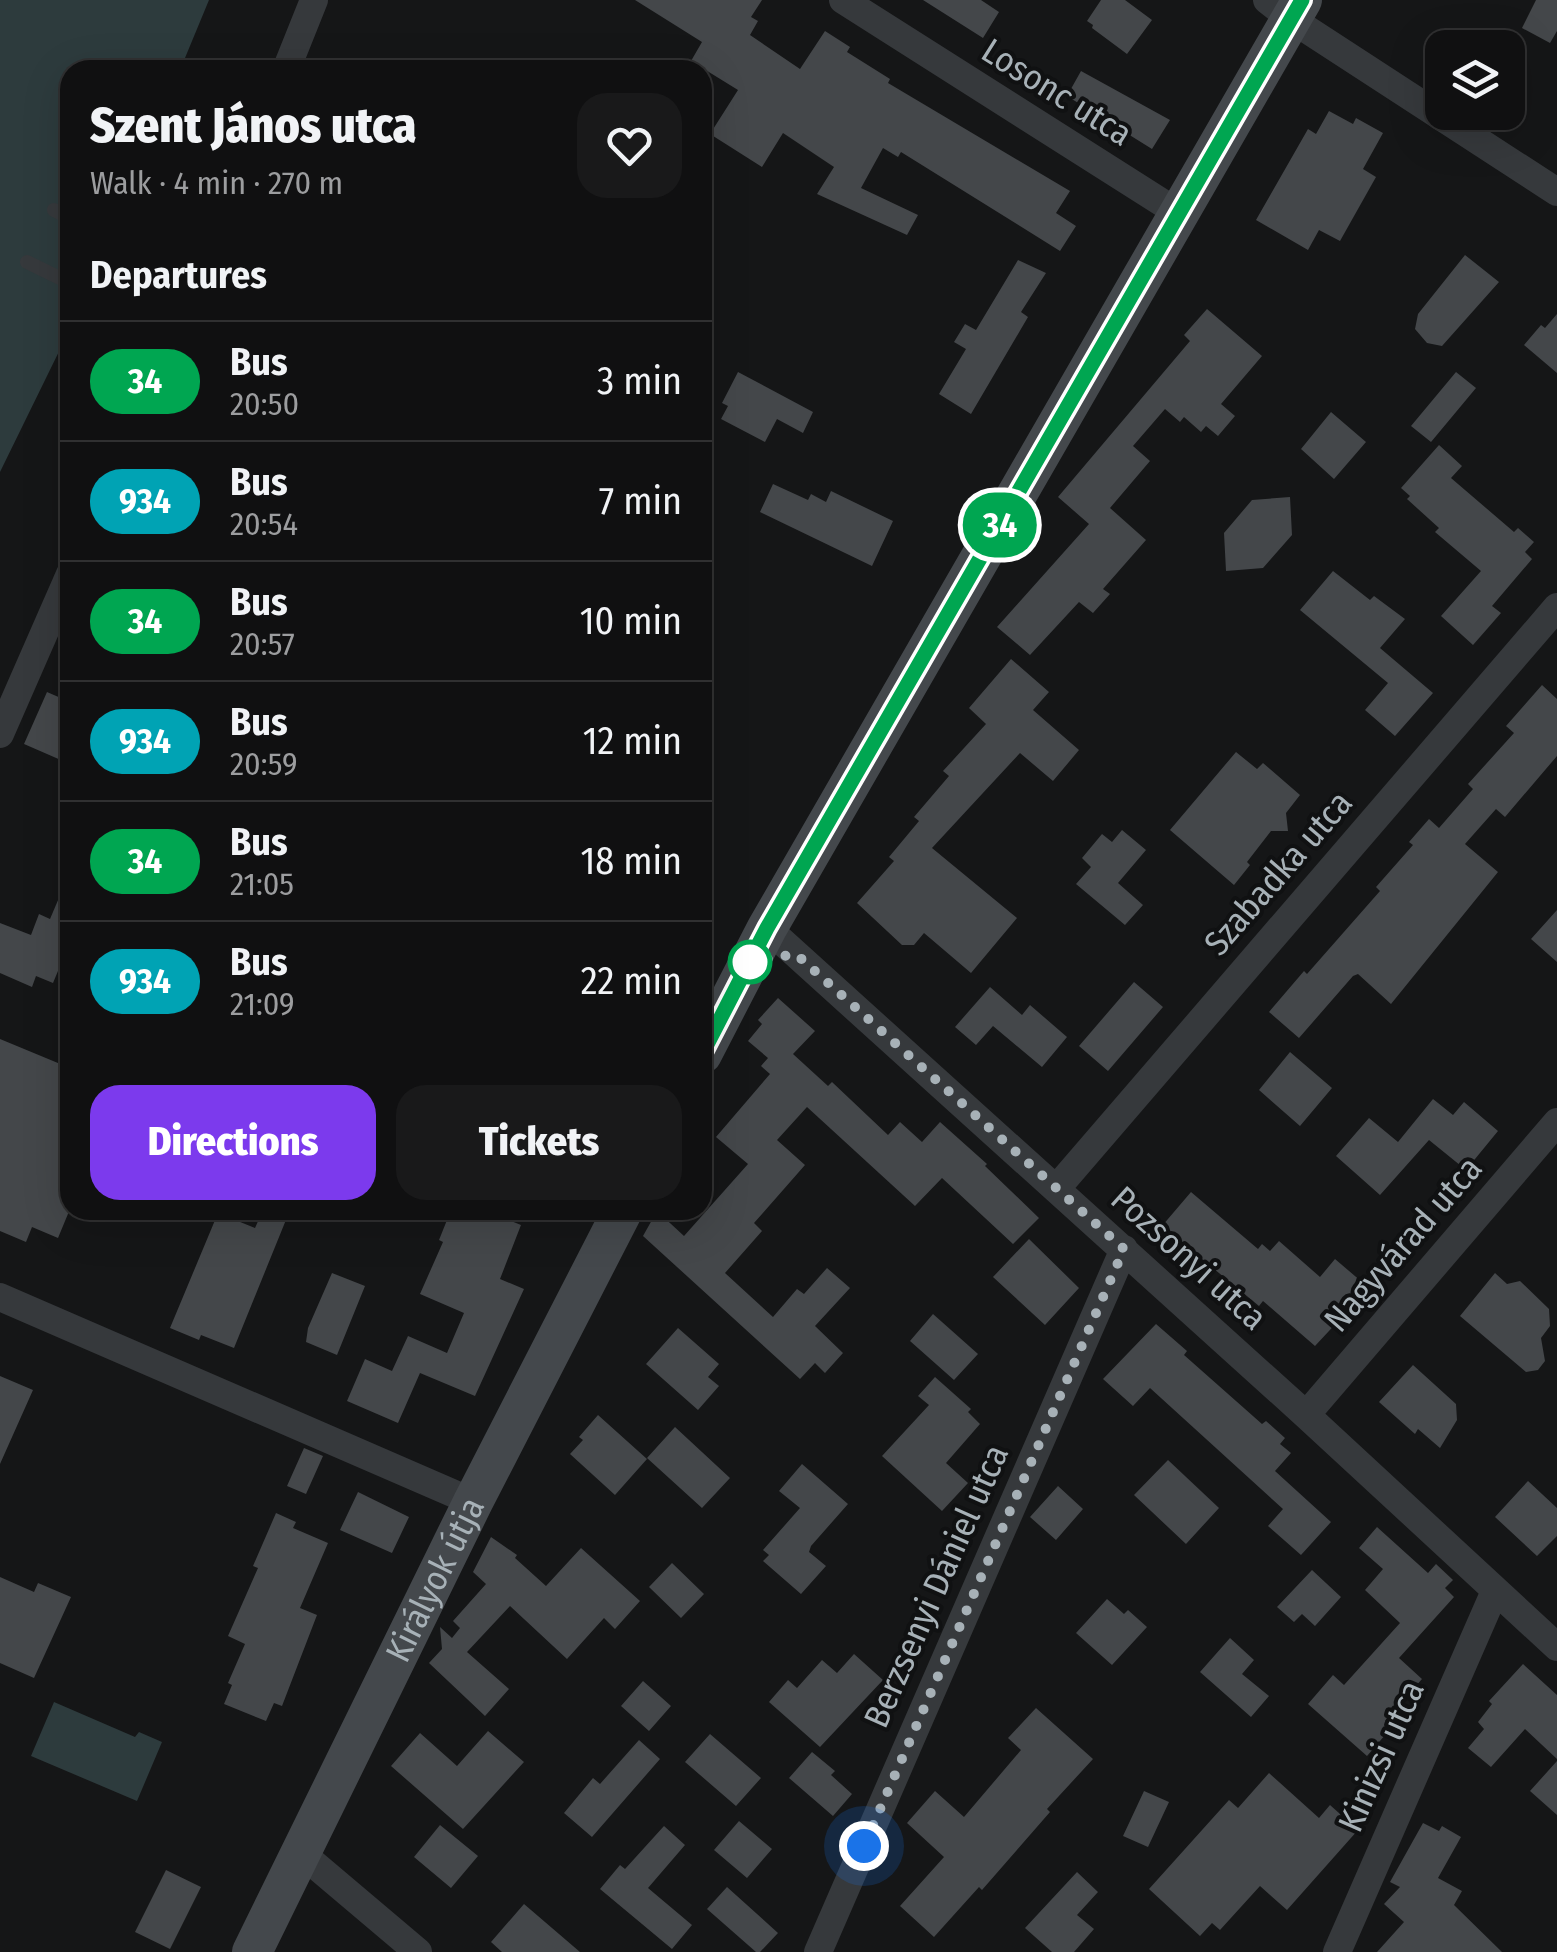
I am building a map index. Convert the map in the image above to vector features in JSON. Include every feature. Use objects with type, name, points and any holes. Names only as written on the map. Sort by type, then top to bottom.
[{"type":"street","points":[[290,60],[314,0]]},
{"type":"street","name":"Losonc utca","points":[[843,0],[1180,214]]},
{"type":"street","points":[[712,1035],[767,928],[1180,214],[1287,6],[1557,192]]},
{"type":"street","points":[[0,734],[60,597]]},
{"type":"street","name":"Szabadka utca","points":[[1056,1189],[1557,607]]},
{"type":"street","name":"Pozsonyi utca","points":[[767,928],[1557,1646]]},
{"type":"street","name":"Nagyvárad utca","points":[[1306,1414],[1557,1122]]},
{"type":"street","name":"Királyok útja","points":[[252,1952],[617,1220]]},
{"type":"street","name":"Berzsenyi Dániel utca","points":[[818,1952],[1124,1249]]},
{"type":"street","points":[[0,1297],[473,1502]]},
{"type":"street","name":"Kinizsi utca","points":[[1337,1952],[1494,1591]]},
{"type":"street","points":[[301,1853],[418,1952]]},
{"type":"lane","points":[[54,210],[60,213]]},
{"type":"lane","points":[[27,262],[60,278]]},
{"type":"shaded area","points":[[0,0],[209,0],[184,60],[60,60],[60,349],[0,472]]},
{"type":"shaded area","points":[[54,1702],[135,1737],[139,1732],[162,1742],[137,1801],[31,1756]]},
{"type":"building","points":[[635,0],[762,0],[751,17],[758,21],[750,35],[800,69],[825,31],[850,47],[847,52],[890,79],[888,83],[1070,191],[1056,213],[1076,226],[1060,251],[901,152],[898,157],[883,148],[861,188],[918,215],[907,235],[817,194],[834,167],[783,133],[762,167],[712,135],[738,90],[712,74],[712,60],[692,60],[702,42]]},
{"type":"building","points":[[923,0],[981,0],[999,12],[983,38]]},
{"type":"building","points":[[1101,0],[1125,0],[1152,20],[1127,54],[1087,21]]},
{"type":"building","points":[[1536,0],[1557,0],[1557,31],[1550,43],[1522,28]]},
{"type":"building","points":[[1081,71],[1170,120],[1152,149],[1067,96]]},
{"type":"building","points":[[1329,111],[1353,124],[1356,118],[1383,133],[1363,169],[1376,177],[1340,241],[1319,230],[1308,250],[1256,220],[1308,129],[1316,134]]},
{"type":"building","points":[[1465,255],[1499,282],[1442,346],[1427,343],[1415,329],[1418,314]]},
{"type":"building","points":[[1018,260],[1046,273],[1021,312],[1028,317],[971,414],[939,394],[966,349],[954,342],[965,324],[976,330]]},
{"type":"building","points":[[1207,309],[1262,356],[1221,404],[1235,416],[1218,436],[1206,426],[1201,432],[1184,417],[1180,422],[1165,409],[1133,446],[1150,461],[1110,508],[1146,540],[1103,589],[1110,594],[1093,613],[1079,602],[1030,655],[997,627],[1089,524],[1058,497],[1190,341],[1184,335]]},
{"type":"building","points":[[1557,314],[1557,373],[1524,345]]},
{"type":"building","points":[[738,372],[813,412],[803,433],[777,419],[765,442],[721,419],[728,406],[722,403]]},
{"type":"building","points":[[1456,372],[1476,388],[1431,442],[1411,426]]},
{"type":"building","points":[[1331,412],[1366,442],[1334,479],[1301,449]]},
{"type":"building","points":[[1439,445],[1462,466],[1451,478],[1514,532],[1518,528],[1534,542],[1525,552],[1532,559],[1492,606],[1501,613],[1473,645],[1441,616],[1481,571],[1435,532],[1439,528],[1407,499],[1410,496],[1401,488]]},
{"type":"building","points":[[773,484],[808,500],[811,494],[826,502],[831,491],[893,521],[872,566],[760,512]]},
{"type":"building","points":[[1290,497],[1292,535],[1263,568],[1226,571],[1224,533],[1252,500]]},
{"type":"building","points":[[1333,571],[1370,600],[1374,596],[1405,619],[1380,648],[1433,693],[1395,736],[1365,710],[1388,683],[1300,610]]},
{"type":"building","points":[[1011,659],[1049,692],[1033,710],[1079,750],[1053,781],[1020,753],[932,848],[1017,918],[971,973],[924,933],[914,945],[902,945],[857,903],[894,861],[889,857],[919,821],[914,817],[949,776],[943,771],[986,724],[969,708]]},
{"type":"building","points":[[1542,685],[1557,699],[1557,756],[1505,817],[1496,809],[1465,844],[1498,872],[1391,1004],[1358,974],[1299,1038],[1269,1012],[1380,891],[1376,887],[1413,845],[1409,842],[1429,819],[1439,828],[1473,789],[1468,784],[1514,733],[1506,726]]},
{"type":"building","points":[[47,692],[60,698],[60,760],[24,744]]},
{"type":"building","points":[[1236,752],[1257,769],[1263,763],[1300,795],[1286,813],[1288,831],[1271,831],[1234,885],[1170,830]]},
{"type":"building","points":[[1122,830],[1146,850],[1118,883],[1143,905],[1125,925],[1076,884],[1091,867],[1082,858],[1102,834],[1112,842]]},
{"type":"building","points":[[60,896],[60,966],[53,983],[36,976],[32,987],[0,973],[0,923],[31,935],[39,914],[50,919]]},
{"type":"building","points":[[1557,910],[1557,962],[1531,939]]},
{"type":"building","points":[[1134,982],[1163,1007],[1108,1071],[1079,1046]]},
{"type":"building","points":[[990,987],[1022,1015],[1030,1005],[1067,1037],[1042,1067],[993,1026],[976,1045],[955,1027]]},
{"type":"building","points":[[778,998],[815,1031],[793,1054],[828,1086],[832,1082],[888,1135],[900,1122],[922,1142],[940,1122],[1039,1218],[1013,1244],[942,1178],[915,1206],[807,1107],[777,1140],[805,1165],[754,1223],[762,1231],[725,1273],[773,1317],[797,1289],[804,1294],[827,1268],[850,1288],[815,1326],[843,1353],[825,1373],[815,1363],[800,1379],[643,1236],[652,1220],[667,1220],[684,1236],[698,1220],[712,1220],[712,1204],[748,1164],[716,1137],[770,1074],[761,1066],[768,1058],[748,1041],[762,1024],[758,1020]]},
{"type":"building","points":[[0,1039],[60,1064],[60,1220],[65,1220],[58,1238],[32,1227],[26,1242],[0,1231]]},
{"type":"building","points":[[1290,1052],[1332,1088],[1300,1126],[1259,1090]]},
{"type":"building","points":[[1433,1099],[1453,1115],[1464,1102],[1498,1131],[1466,1170],[1429,1140],[1380,1195],[1336,1156],[1369,1118],[1398,1142]]},
{"type":"building","points":[[1191,1192],[1258,1249],[1262,1244],[1270,1251],[1279,1241],[1320,1277],[1335,1259],[1369,1288],[1315,1346],[1263,1301],[1259,1306],[1162,1226]]},
{"type":"building","points":[[215,1220],[235,1220],[255,1228],[259,1220],[286,1220],[234,1348],[170,1328]]},
{"type":"building","points":[[447,1220],[509,1220],[521,1225],[500,1279],[524,1289],[475,1396],[420,1373],[398,1423],[347,1401],[365,1359],[392,1371],[408,1336],[447,1353],[464,1313],[420,1294],[443,1242],[439,1240]]},
{"type":"building","points":[[1029,1239],[1079,1288],[1045,1325],[993,1277]]},
{"type":"building","points":[[332,1273],[365,1286],[337,1355],[306,1342],[308,1328]]},
{"type":"building","points":[[1495,1273],[1507,1284],[1520,1281],[1549,1309],[1550,1326],[1541,1338],[1545,1361],[1538,1370],[1526,1372],[1460,1316]]},
{"type":"building","points":[[933,1314],[978,1354],[954,1380],[910,1341]]},
{"type":"building","points":[[1156,1324],[1187,1351],[1184,1355],[1262,1424],[1266,1421],[1285,1438],[1280,1444],[1291,1453],[1275,1471],[1331,1522],[1301,1555],[1268,1526],[1283,1509],[1150,1388],[1133,1406],[1103,1379]]},
{"type":"building","points":[[678,1328],[719,1364],[708,1377],[719,1386],[698,1410],[646,1364]]},
{"type":"building","points":[[1413,1365],[1456,1404],[1457,1420],[1440,1448],[1418,1429],[1415,1434],[1379,1402]]},
{"type":"building","points":[[0,1376],[33,1390],[0,1464]]},
{"type":"building","points":[[935,1377],[971,1409],[968,1412],[980,1424],[946,1463],[968,1483],[942,1511],[882,1456],[929,1405],[918,1396]]},
{"type":"building","points":[[598,1415],[647,1459],[615,1495],[570,1454]]},
{"type":"building","points":[[675,1427],[730,1478],[702,1508],[647,1458]]},
{"type":"building","points":[[304,1448],[323,1456],[306,1494],[287,1486]]},
{"type":"building","points":[[1168,1460],[1219,1508],[1186,1544],[1134,1495]]},
{"type":"building","points":[[802,1464],[848,1504],[811,1546],[809,1552],[826,1566],[801,1594],[763,1561],[769,1555],[763,1550],[800,1508],[779,1491]]},
{"type":"building","points":[[1528,1481],[1557,1508],[1557,1536],[1537,1556],[1495,1517]]},
{"type":"building","points":[[1058,1486],[1083,1509],[1056,1540],[1030,1517]]},
{"type":"building","points":[[358,1492],[409,1517],[392,1553],[340,1530]]},
{"type":"building","points":[[276,1513],[296,1522],[293,1528],[328,1543],[300,1608],[317,1615],[282,1706],[274,1703],[266,1721],[224,1704],[232,1685],[228,1683],[245,1644],[228,1636],[258,1568],[253,1566]]},
{"type":"building","points":[[1377,1527],[1428,1573],[1436,1564],[1453,1580],[1445,1588],[1454,1597],[1399,1658],[1422,1679],[1385,1721],[1392,1727],[1367,1756],[1308,1704],[1333,1675],[1344,1685],[1400,1623],[1365,1590],[1383,1569],[1359,1548]]},
{"type":"building","points":[[491,1537],[517,1555],[515,1558],[546,1586],[581,1548],[640,1601],[615,1629],[604,1618],[567,1659],[510,1606],[467,1652],[509,1689],[485,1716],[429,1663],[442,1649],[440,1627],[452,1638],[460,1628],[453,1621],[486,1584],[473,1572]]},
{"type":"building","points":[[672,1563],[704,1594],[681,1618],[649,1587]]},
{"type":"building","points":[[1312,1570],[1341,1597],[1315,1626],[1302,1614],[1294,1622],[1277,1607]]},
{"type":"building","points":[[0,1577],[34,1592],[38,1583],[71,1597],[34,1678],[0,1663]]},
{"type":"building","points":[[1107,1599],[1124,1614],[1128,1610],[1147,1627],[1112,1665],[1076,1633]]},
{"type":"building","points":[[1230,1638],[1254,1660],[1242,1674],[1269,1696],[1251,1717],[1200,1672]]},
{"type":"building","points":[[854,1654],[883,1680],[820,1747],[769,1702],[788,1680],[797,1688],[822,1660],[837,1673]]},
{"type":"building","points":[[1523,1664],[1557,1695],[1557,1759],[1525,1729],[1491,1767],[1468,1748],[1484,1729],[1478,1722],[1492,1704],[1489,1701]]},
{"type":"building","points":[[643,1681],[671,1706],[649,1731],[621,1706]]},
{"type":"building","points":[[1036,1708],[1093,1759],[982,1890],[979,1887],[934,1937],[900,1906],[944,1857],[907,1823],[935,1791],[964,1817],[1021,1750],[1008,1738]]},
{"type":"building","points":[[488,1731],[524,1762],[463,1829],[391,1766],[420,1733],[457,1766]]},
{"type":"building","points":[[710,1734],[761,1778],[736,1806],[685,1762]]},
{"type":"building","points":[[639,1740],[660,1759],[592,1837],[564,1813],[593,1778],[600,1784]]},
{"type":"building","points":[[812,1752],[835,1771],[831,1775],[852,1794],[833,1816],[789,1778]]},
{"type":"building","points":[[1557,1761],[1557,1815],[1530,1791]]},
{"type":"building","points":[[1269,1773],[1319,1818],[1330,1805],[1358,1830],[1287,1910],[1260,1886],[1220,1930],[1212,1923],[1200,1936],[1149,1889],[1229,1800],[1238,1808]]},
{"type":"building","points":[[1144,1791],[1169,1802],[1148,1847],[1123,1836]]},
{"type":"building","points":[[739,1821],[772,1849],[747,1878],[714,1850]]},
{"type":"building","points":[[1423,1823],[1439,1831],[1442,1826],[1461,1837],[1438,1878],[1462,1891],[1454,1905],[1502,1952],[1377,1952],[1404,1922],[1384,1904],[1400,1887],[1390,1882]]},
{"type":"building","points":[[440,1825],[478,1856],[451,1888],[414,1857]]},
{"type":"building","points":[[664,1826],[685,1845],[648,1888],[692,1925],[672,1949],[600,1889],[620,1865],[625,1869]]},
{"type":"building","points":[[166,1870],[201,1887],[170,1949],[135,1932]]},
{"type":"building","points":[[1077,1872],[1098,1892],[1077,1915],[1094,1929],[1074,1952],[1052,1952],[1025,1928]]},
{"type":"building","points":[[727,1887],[778,1933],[760,1952],[707,1909]]},
{"type":"building","points":[[524,1904],[580,1952],[502,1952],[491,1942]]},
{"type":"bus line","name":"34","points":[[712,1035],[767,928],[1302,0]]},
{"type":"route","points":[[750,962],[796,954],[1124,1249],[864,1846]]}]
